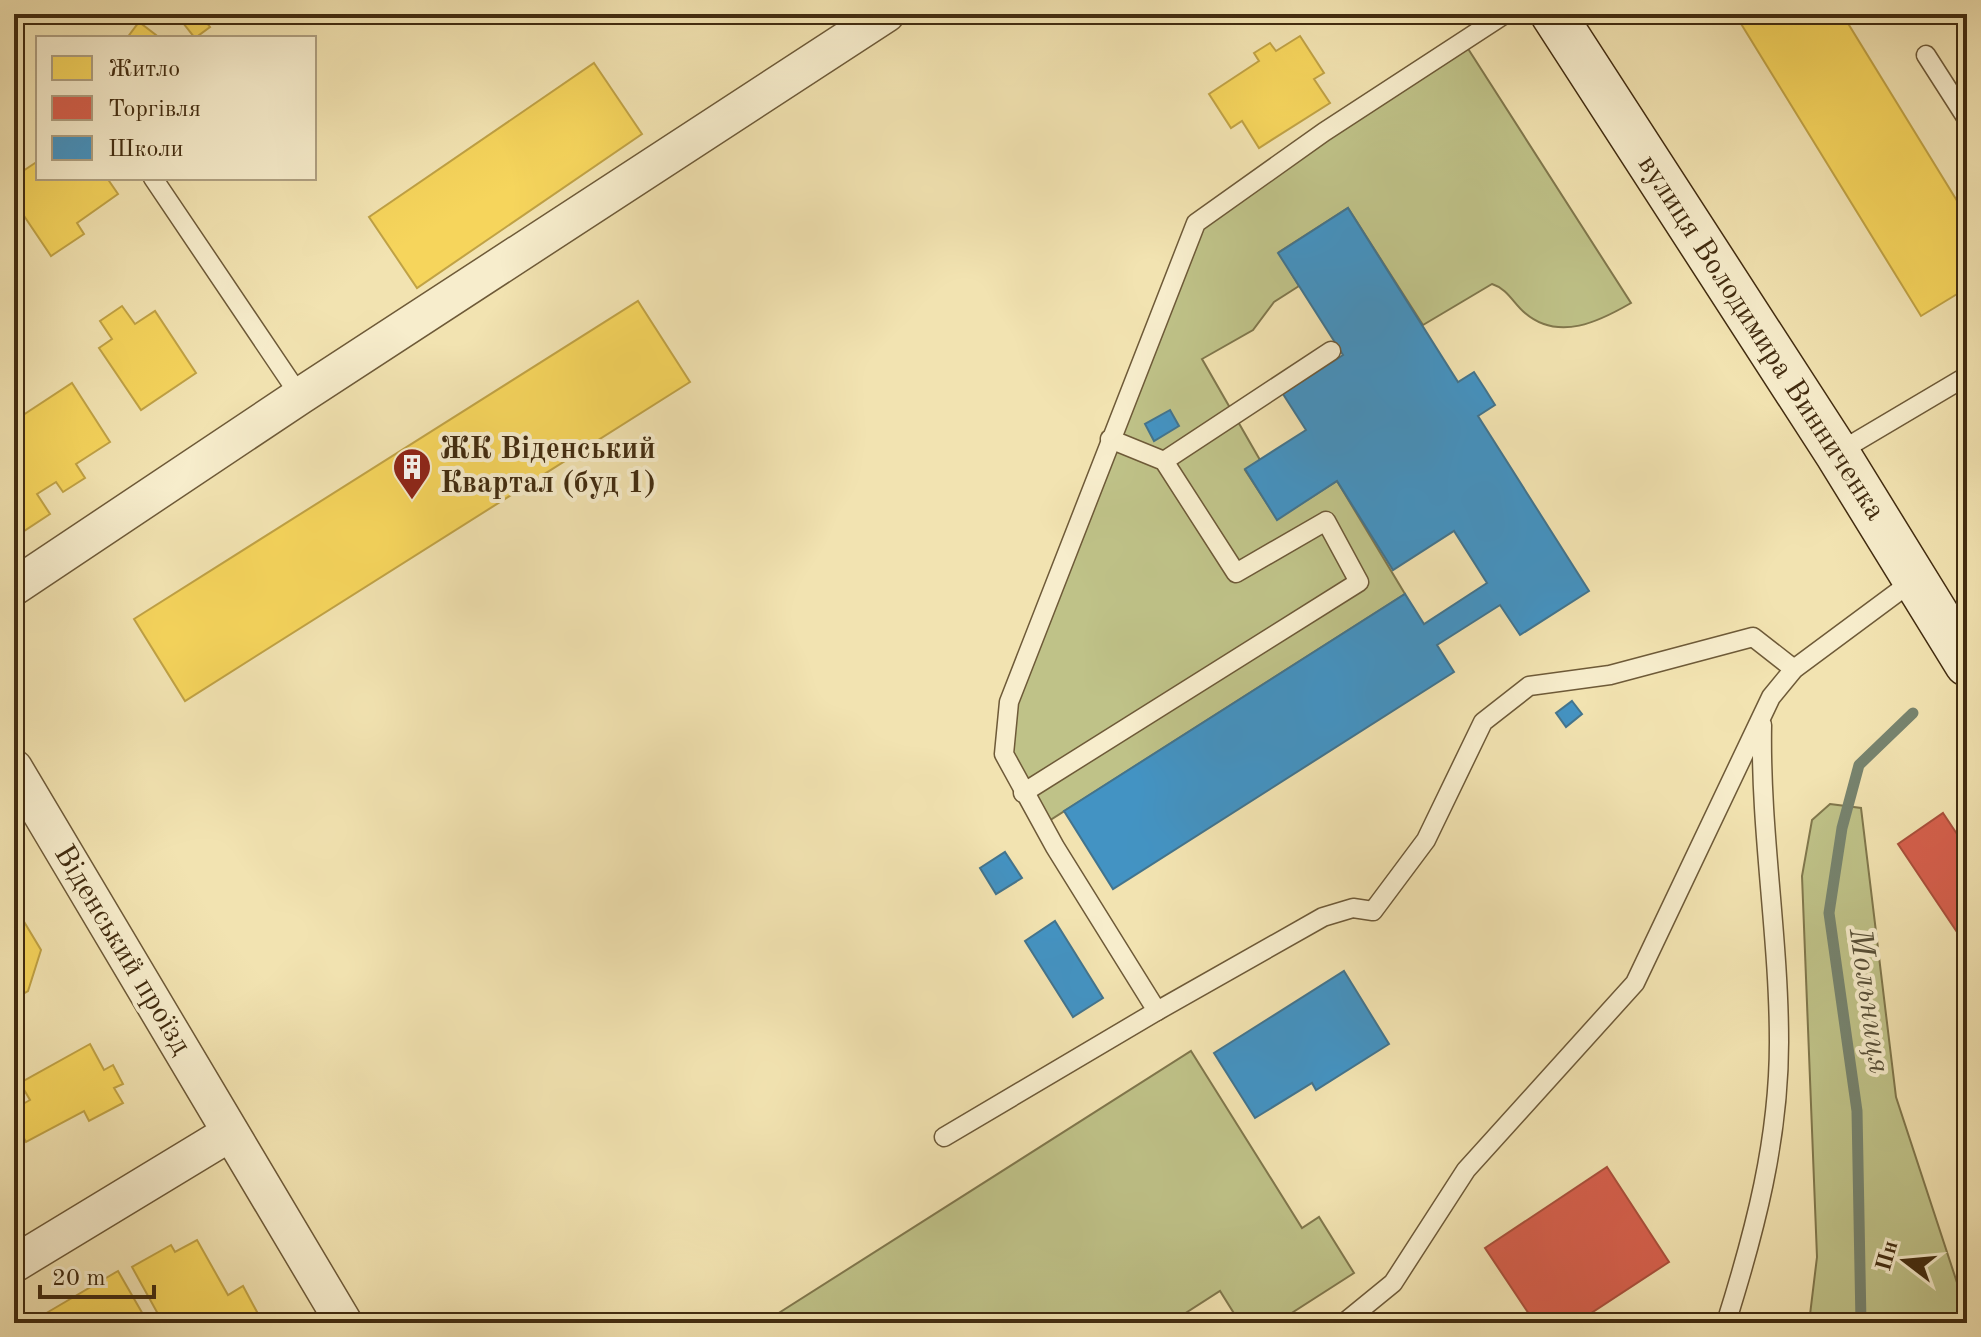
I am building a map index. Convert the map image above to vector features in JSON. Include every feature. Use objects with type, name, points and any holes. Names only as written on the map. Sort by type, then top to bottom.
[{"type":"main road","name":"вулиця Володимира Винниченка","points":[[1553,14],[1837,453],[1967,664]]},
{"type":"street","points":[[14,587],[300,396],[886,14]]},
{"type":"street","name":"Віденський проїзд","points":[[14,768],[344,1323]]},
{"type":"street","points":[[14,1264],[230,1133]]},
{"type":"lane","points":[[1157,1011],[1023,793],[1004,754],[1009,702],[1196,223],[1324,132],[1505,14]]},
{"type":"lane","points":[[1926,55],[1967,119]]},
{"type":"lane","points":[[154,180],[300,396]]},
{"type":"lane","points":[[1164,461],[1331,351]]},
{"type":"lane","points":[[1837,453],[1967,376]]},
{"type":"lane","points":[[1023,793],[1359,582],[1326,521],[1236,573],[1164,461],[1110,439]]},
{"type":"lane","points":[[1344,1323],[1393,1283],[1466,1170],[1635,983],[1771,697],[1794,669],[1914,580]]},
{"type":"lane","points":[[944,1137],[1323,917],[1353,908],[1373,911],[1426,840],[1483,722],[1529,686],[1610,675],[1753,637],[1794,669]]},
{"type":"lane","points":[[1726,1323],[1754,1234],[1773,1142],[1779,1042],[1761,784],[1762,718]]},
{"type":"green space","points":[[1465,44],[1631,303],[1593,322],[1579,326],[1552,326],[1538,322],[1525,313],[1506,293],[1492,284],[1423,325],[1348,208],[1279,252],[1299,286],[1274,302],[1253,330],[1202,359],[1260,460],[1245,470],[1277,519],[1337,481],[1405,594],[1044,824],[1006,752],[1012,701],[1198,225]]},
{"type":"green space","points":[[1830,804],[1861,808],[1896,1097],[1967,1313],[1967,1323],[1809,1323],[1817,1257],[1802,876],[1812,820]]},
{"type":"green space","points":[[1191,1051],[1302,1228],[1319,1217],[1354,1273],[1276,1323],[1240,1323],[1220,1291],[1170,1323],[763,1323]]},
{"type":"building: Житло","points":[[176,14],[206,14],[202,17],[210,27],[193,36]]},
{"type":"building: Житло","points":[[1735,14],[1866,14],[1849,25],[1967,217],[1967,288],[1921,316]]},
{"type":"building: Житло","points":[[139,22],[156,35],[155,36],[128,36]]},
{"type":"building: Житло","points":[[1300,36],[1324,73],[1314,79],[1330,103],[1259,148],[1242,121],[1231,128],[1209,94],[1259,61],[1254,53],[1270,43],[1276,51]]},
{"type":"building: Житло","points":[[594,63],[642,134],[417,288],[369,217]]},
{"type":"building: Житло","points":[[36,162],[36,180],[108,180],[118,194],[77,223],[84,234],[51,256],[14,201],[14,177]]},
{"type":"building: Житло","name":"ЖК Віденський Квартал (буд 1)","points":[[638,301],[690,382],[185,701],[134,619]]},
{"type":"building: Житло","points":[[122,306],[135,324],[155,311],[196,373],[141,410],[99,348],[112,339],[100,321]]},
{"type":"building: Житло","points":[[72,383],[110,442],[76,464],[85,478],[63,492],[56,482],[37,494],[50,514],[24,531],[14,516],[14,450],[20,446],[14,436],[14,421]]},
{"type":"building: Житло","points":[[14,905],[41,950],[28,991],[14,999]]},
{"type":"building: Житло","points":[[90,1044],[104,1070],[113,1065],[123,1084],[114,1088],[123,1103],[89,1121],[84,1111],[26,1142],[14,1120],[14,1109],[30,1100],[20,1083]]},
{"type":"building: Житло","points":[[197,1240],[228,1295],[243,1286],[263,1323],[163,1323],[132,1267],[171,1245],[175,1252]]},
{"type":"building: Житло","points":[[118,1271],[148,1323],[29,1323],[43,1315]]},
{"type":"building: Торгівля","points":[[1943,813],[1967,849],[1967,947],[1898,844]]},
{"type":"building: Торгівля","points":[[1607,1167],[1669,1262],[1576,1323],[1535,1323],[1485,1248]]},
{"type":"building: Школи","points":[[1348,208],[1458,382],[1474,372],[1485,389],[1495,405],[1478,416],[1589,591],[1520,635],[1500,605],[1437,645],[1454,672],[1113,889],[1064,811],[1405,594],[1424,624],[1487,583],[1454,531],[1393,570],[1337,481],[1277,520],[1245,469],[1306,430],[1283,394],[1343,355],[1278,253]]},
{"type":"building: Школи","points":[[1170,410],[1179,426],[1154,441],[1145,424]]},
{"type":"building: Школи","points":[[1572,701],[1582,714],[1566,727],[1556,713]]},
{"type":"building: Школи","points":[[1005,852],[1022,878],[996,894],[980,868]]},
{"type":"building: Школи","points":[[1055,921],[1103,998],[1073,1017],[1025,941]]},
{"type":"building: Школи","points":[[1344,971],[1389,1044],[1316,1090],[1312,1083],[1255,1118],[1214,1053]]},
{"type":"waterway","name":"Мольниця","points":[[1861,1323],[1857,1111],[1829,913],[1842,828],[1859,765],[1913,713]]},
{"type":"place","name":"ЖК Віденський Квартал (буд 1)","points":[[412,501]]}]
